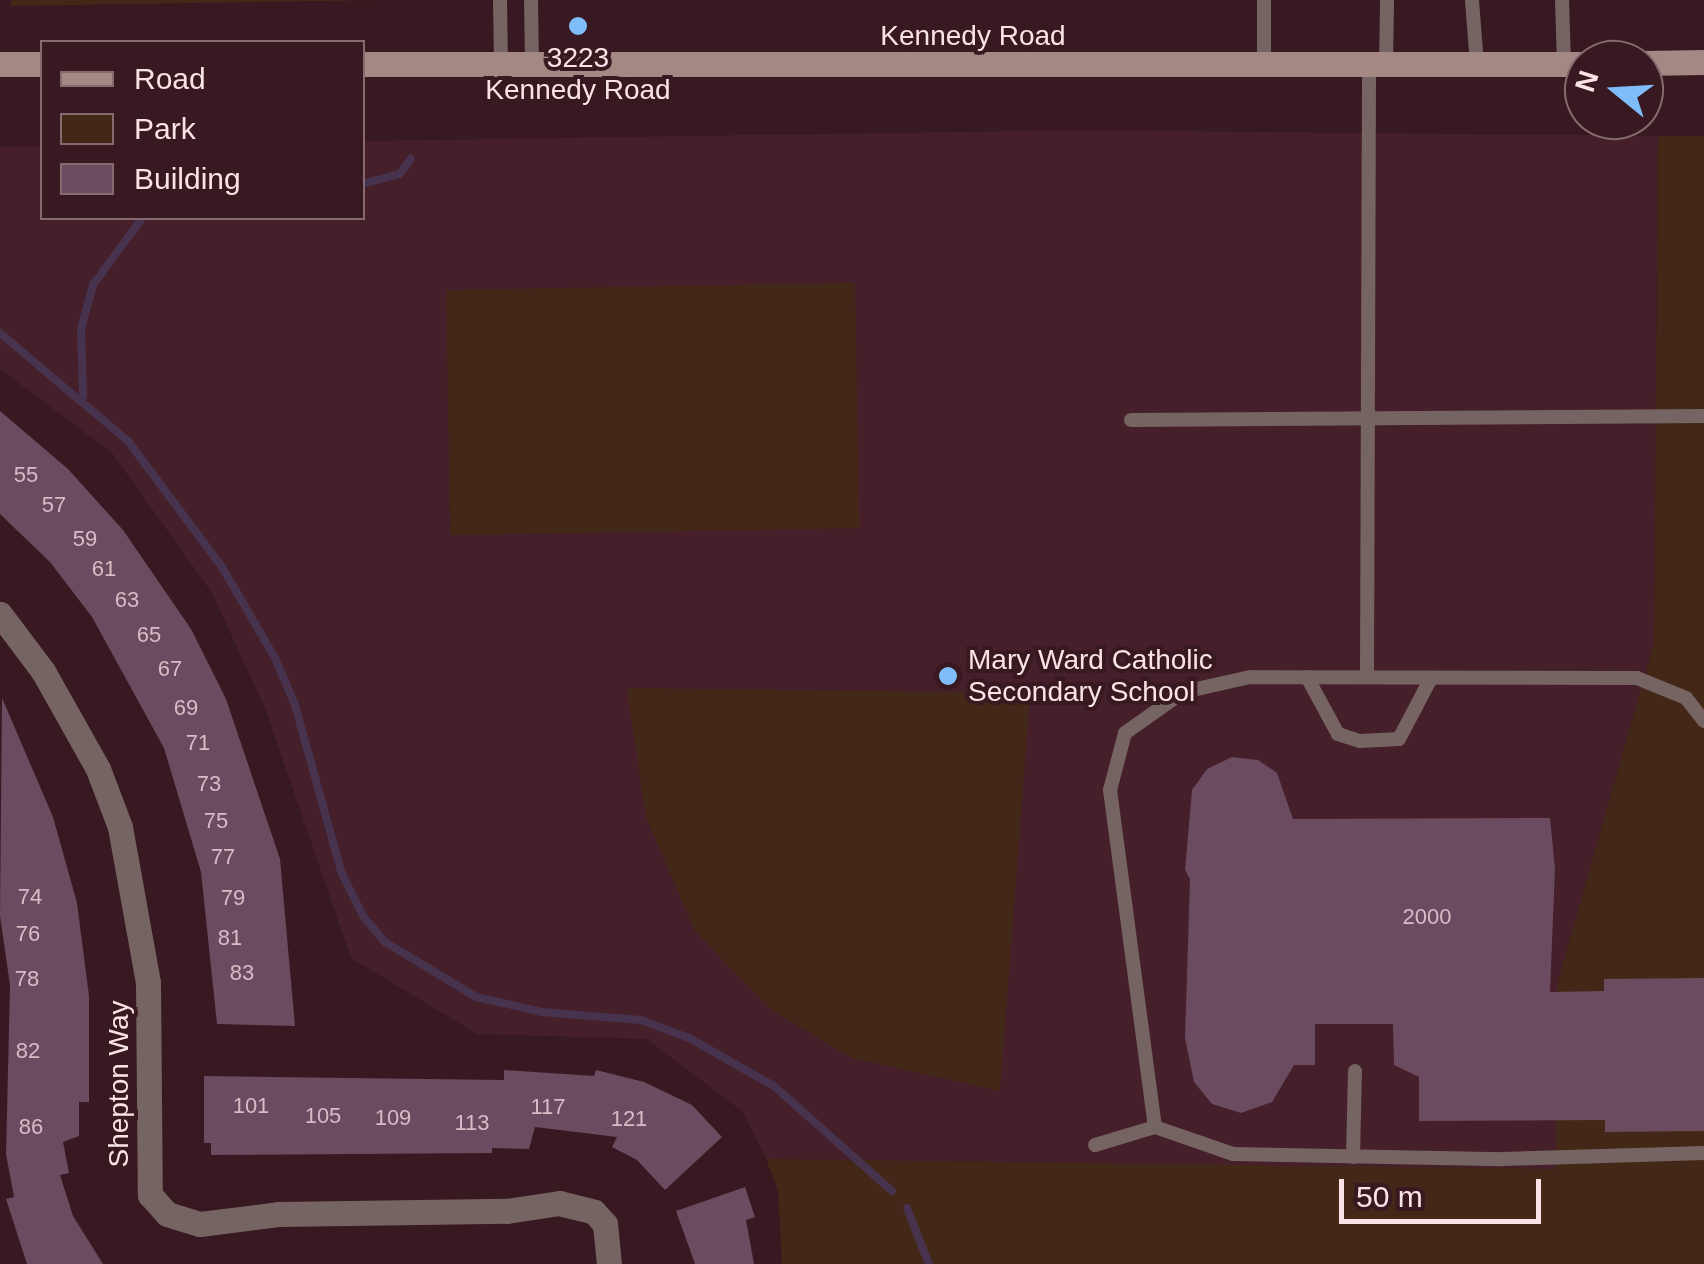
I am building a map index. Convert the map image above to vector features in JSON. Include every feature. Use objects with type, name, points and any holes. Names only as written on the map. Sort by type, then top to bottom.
[{"type":"main road","points":[[1664,63],[1704,62]]},
{"type":"main road","points":[[0,64],[40,64]]},
{"type":"main road","name":"Kennedy Road","points":[[365,64],[1564,64]]},
{"type":"street","name":"Shepton Way","points":[[0,614],[43,671],[89,752],[120,827],[148,982],[150,1195],[167,1214],[200,1224],[278,1214],[507,1211],[559,1203],[594,1212],[605,1224],[609,1264]]},
{"type":"lane","points":[[500,0],[501,64]]},
{"type":"lane","points":[[532,0],[532,65]]},
{"type":"lane","points":[[1264,0],[1264,66]]},
{"type":"lane","points":[[1367,677],[1368,418],[1377,66],[1388,0]]},
{"type":"lane","points":[[1472,0],[1477,65]]},
{"type":"lane","points":[[1562,0],[1570,40]]},
{"type":"lane","points":[[1130,420],[1704,416]]},
{"type":"lane","points":[[1155,1127],[1110,790],[1125,733],[1183,692],[1250,677],[1637,678],[1686,698],[1704,721]]},
{"type":"lane","points":[[1307,677],[1338,734],[1360,742],[1399,739],[1431,678]]},
{"type":"lane","points":[[1353,1156],[1355,1071]]},
{"type":"lane","points":[[1096,1144],[1155,1127],[1233,1154],[1704,1154]]},
{"type":"shaded area","name":"Mary Ward Catholic Secondary School","points":[[1080,130],[1564,135],[1564,140],[1658,140],[1654,643],[1557,985],[1557,1170],[766,1159],[743,1112],[647,1039],[477,1034],[351,958],[265,708],[212,593],[112,453],[0,369],[0,147],[40,146],[40,220],[365,220],[365,141]]},
{"type":"green space","points":[[11,0],[382,0],[11,6]]},
{"type":"green space","points":[[1664,136],[1704,136],[1704,1264],[782,1264],[778,1190],[766,1159],[1556,1169],[1557,985],[1654,643],[1658,140],[1664,140]]},
{"type":"green space","points":[[855,283],[859,528],[450,535],[446,290]]},
{"type":"green space","points":[[627,688],[1030,693],[1000,1091],[852,1058],[769,1008],[695,931],[646,817]]},
{"type":"building","points":[[0,411],[68,469],[123,530],[191,629],[226,699],[280,859],[295,1026],[217,1024],[201,872],[164,748],[92,617],[50,562],[0,514]]},
{"type":"building","points":[[2,698],[53,817],[77,903],[89,996],[89,1102],[79,1102],[79,1136],[63,1142],[69,1173],[60,1175],[73,1216],[103,1264],[27,1264],[6,1199],[14,1197],[6,1154],[10,985],[0,916]]},
{"type":"building","points":[[1232,757],[1258,760],[1277,773],[1293,819],[1550,818],[1555,869],[1550,992],[1604,991],[1604,979],[1704,978],[1704,1131],[1605,1132],[1605,1120],[1419,1121],[1419,1077],[1394,1065],[1393,1024],[1315,1024],[1315,1065],[1294,1065],[1272,1102],[1241,1113],[1212,1104],[1194,1082],[1185,1038],[1190,879],[1185,870],[1192,790],[1207,769]]},
{"type":"building","points":[[504,1070],[594,1076],[596,1070],[644,1082],[692,1105],[722,1137],[665,1190],[637,1160],[612,1147],[617,1137],[535,1127],[529,1149],[492,1148],[492,1153],[211,1155],[211,1143],[204,1143],[204,1076],[504,1080]]},
{"type":"building","points":[[745,1187],[755,1217],[746,1220],[754,1264],[695,1264],[676,1211]]},
{"type":"waterway","points":[[365,183],[400,174],[411,158]]},
{"type":"waterway","points":[[83,396],[81,329],[93,285],[141,220]]},
{"type":"waterway","points":[[0,333],[128,441],[222,567],[275,658],[295,705],[342,874],[363,916],[385,942],[476,997],[542,1012],[641,1020],[689,1038],[774,1086],[892,1191]]},
{"type":"waterway","points":[[907,1208],[929,1264]]},
{"type":"place","name":"3223 Kennedy Road","points":[[578,26]]},
{"type":"place","name":"Mary Ward Catholic Secondary School","points":[[948,676]]}]
